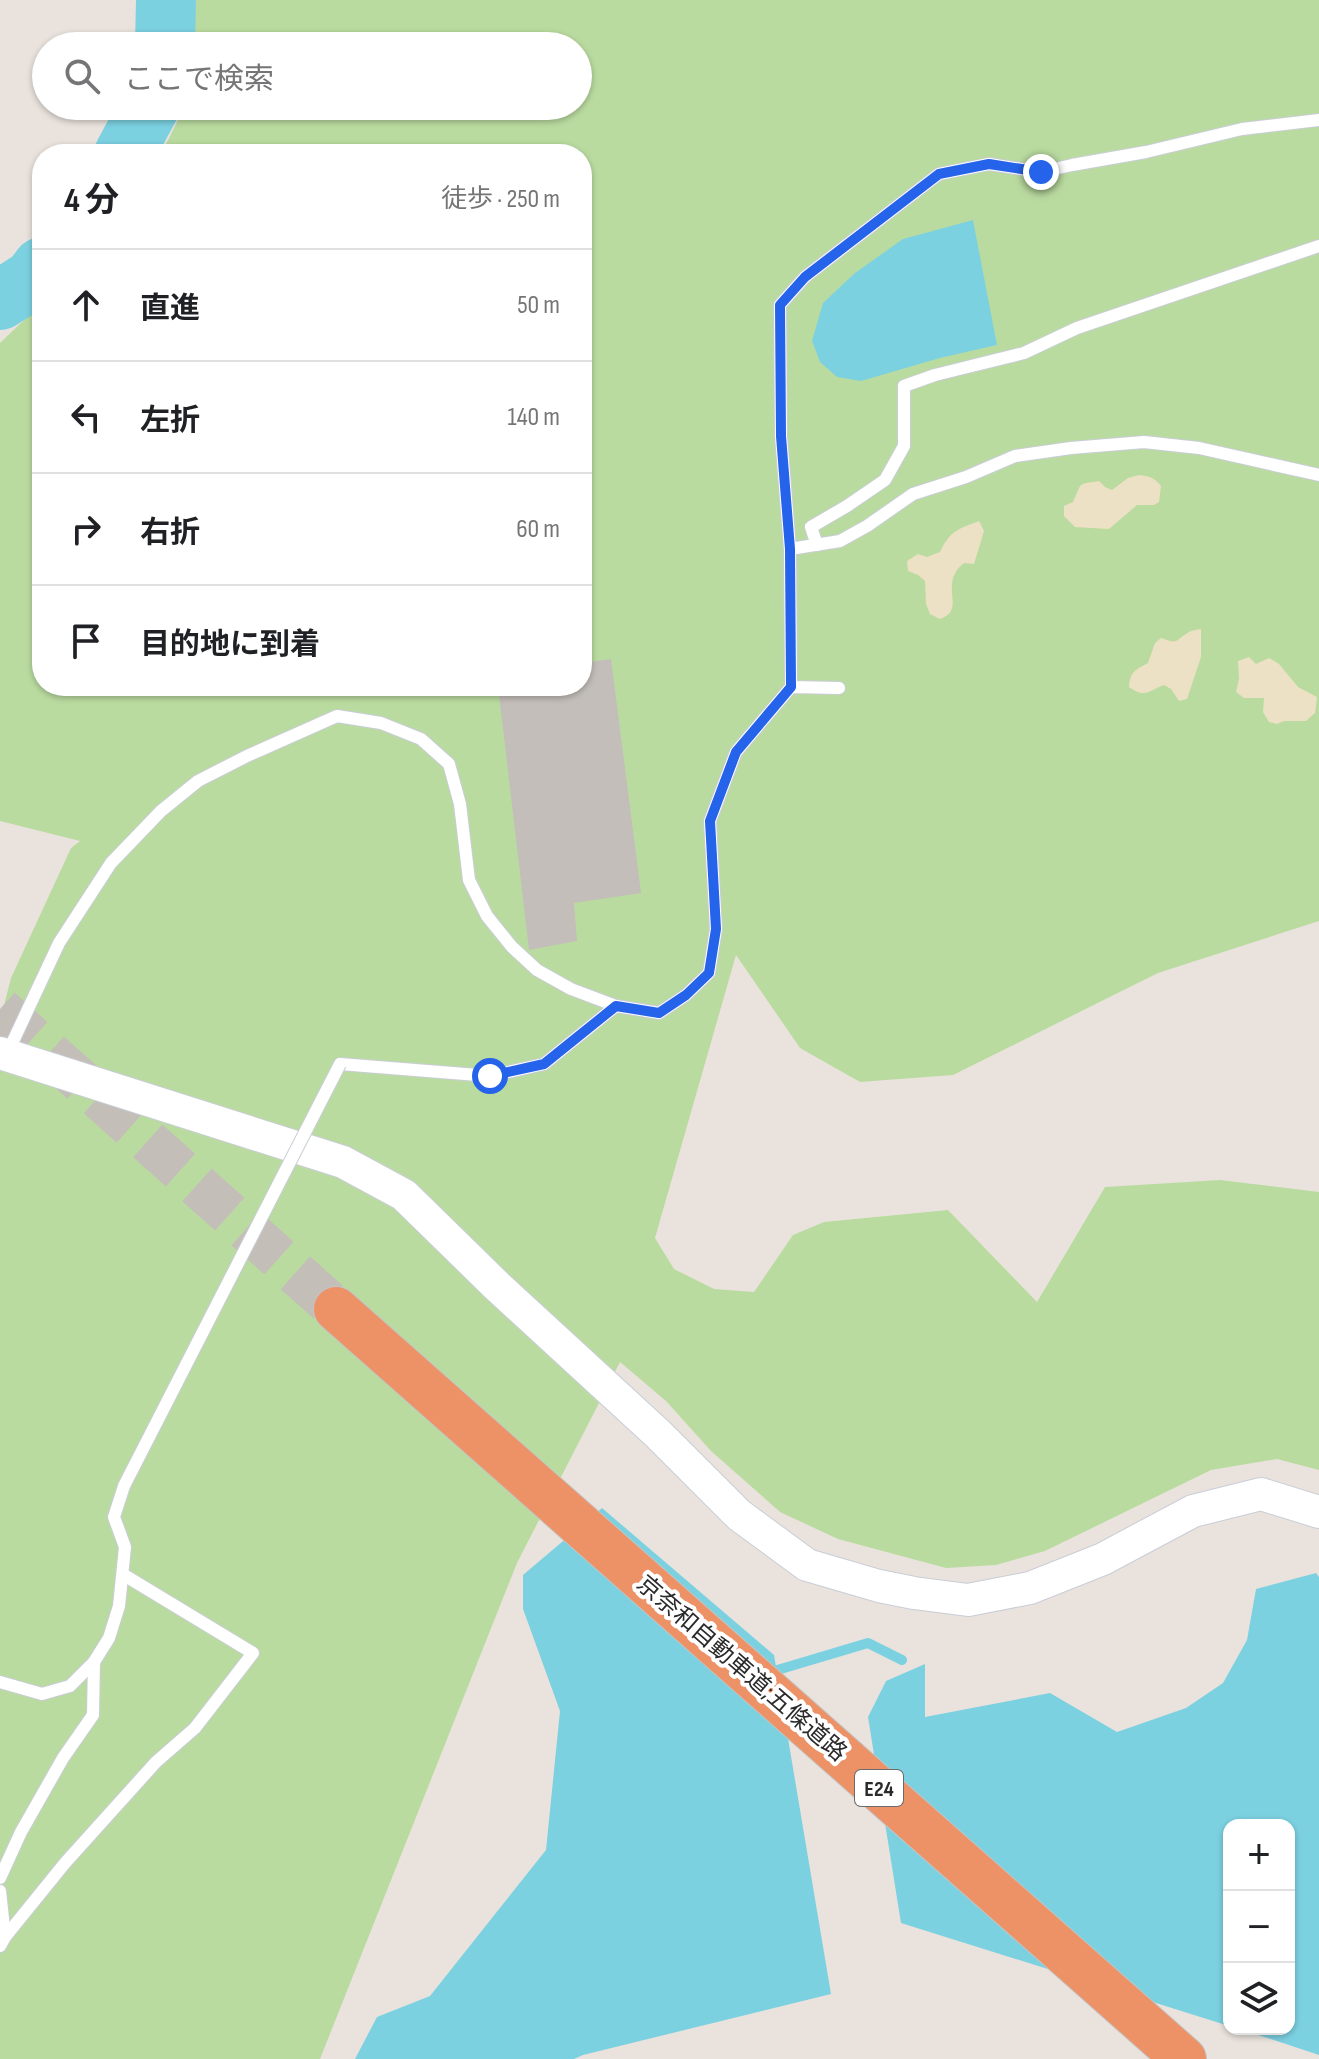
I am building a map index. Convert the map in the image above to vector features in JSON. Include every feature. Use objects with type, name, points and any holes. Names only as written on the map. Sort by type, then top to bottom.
[{"type":"highway","name":"京奈和自動車道;五條道路","points":[[336,1309],[1184,2059]]},
{"type":"street","points":[[3,1054],[343,1162],[404,1195],[497,1286],[658,1434],[739,1515],[807,1565],[879,1586],[968,1600],[1030,1588],[1103,1559],[1193,1511],[1261,1494],[1319,1512]]},
{"type":"lane","points":[[3,1054],[59,943],[111,863],[151,822],[198,781],[337,716],[381,723],[421,739],[449,764],[460,804],[469,880],[487,916],[512,947],[537,970],[571,989],[616,1006],[659,1013],[686,995],[709,973],[716,929],[710,821],[736,752],[791,687],[790,549],[781,436],[780,305],[805,277],[939,174],[989,164],[1041,172],[1146,152],[1242,129],[1319,120]]},
{"type":"lane","points":[[817,545],[811,527],[885,480],[904,446],[904,386],[1024,353],[1077,328],[1319,246]]},
{"type":"lane","points":[[790,549],[840,541],[913,494],[966,477],[1015,456],[1071,448],[1144,442],[1199,448],[1319,475]]},
{"type":"lane","points":[[791,687],[839,688]]},
{"type":"lane","points":[[0,1682],[42,1694],[70,1686],[94,1662],[109,1638],[124,1575],[125,1547],[114,1517],[124,1486],[340,1064],[490,1076],[544,1064],[616,1006]]},
{"type":"lane","points":[[2,1942],[65,1863],[156,1762],[195,1728],[253,1653],[124,1575]]},
{"type":"lane","points":[[0,1878],[21,1832],[63,1758],[93,1715],[94,1662]]},
{"type":"lane","points":[[0,1891],[2,1942]]},
{"type":"green space","points":[[196,0],[1319,0],[1319,921],[1158,973],[953,1075],[860,1082],[800,1048],[736,955],[655,1238],[674,1269],[714,1289],[754,1292],[793,1235],[824,1222],[948,1210],[1037,1302],[1105,1187],[1220,1180],[1319,1192],[1319,1470],[1277,1459],[1211,1470],[1045,1551],[996,1565],[946,1568],[838,1539],[780,1512],[711,1451],[666,1401],[620,1362],[517,1563],[320,2059],[0,2059],[0,1021],[11,978],[71,848],[80,841],[0,821],[0,343],[32,313],[32,696],[592,696],[592,144],[166,144],[178,120],[592,120],[592,32],[193,32]]},
{"type":"sand","points":[[1139,475],[1152,478],[1161,486],[1159,502],[1137,505],[1109,529],[1075,527],[1064,516],[1064,506],[1073,502],[1083,484],[1099,481],[1112,490],[1128,478]]},
{"type":"sand","points":[[979,521],[984,531],[974,564],[964,563],[956,571],[952,609],[940,619],[930,614],[926,604],[925,581],[908,571],[907,561],[918,554],[927,557],[940,552],[955,532]]},
{"type":"sand","points":[[1201,629],[1201,657],[1187,699],[1179,701],[1164,685],[1144,693],[1129,687],[1132,675],[1148,663],[1155,643],[1161,638],[1177,641],[1189,632]]},
{"type":"sand","points":[[1249,657],[1256,664],[1269,658],[1279,664],[1298,687],[1317,697],[1315,713],[1306,721],[1269,722],[1263,712],[1264,698],[1244,698],[1236,692],[1238,661]]},
{"type":"water","points":[[973,220],[997,345],[861,381],[837,377],[820,362],[812,341],[823,303],[855,273],[903,239]]},
{"type":"water","points":[[602,1508],[774,1655],[831,1994],[574,2059],[355,2059],[377,2017],[430,1996],[546,1850],[560,1711],[523,1609],[523,1575]]},
{"type":"water","points":[[1316,1573],[1319,1577],[1319,2055],[1258,2035],[1295,2035],[1295,1819],[1223,1819],[1223,2024],[901,1923],[868,1717],[886,1681],[925,1664],[925,1717],[1050,1693],[1117,1732],[1186,1708],[1223,1683],[1247,1640],[1256,1589]]},
{"type":"building","points":[[611,659],[641,893],[574,903],[577,941],[529,950],[499,696],[592,696],[592,662]]},
{"type":"waterway","points":[[165,32],[166,0]]},
{"type":"waterway","points":[[129,144],[142,120]]},
{"type":"waterway","points":[[0,300],[32,280]]},
{"type":"waterway","points":[[764,1674],[868,1643],[902,1660]]},
{"type":"tunnel","points":[[0,1009],[336,1309]]},
{"type":"route","points":[[490,1076],[544,1064],[616,1006],[659,1013],[686,995],[709,973],[716,929],[710,821],[736,752],[791,687],[790,549],[781,436],[780,305],[805,277],[939,174],[989,164],[1041,172]]}]
